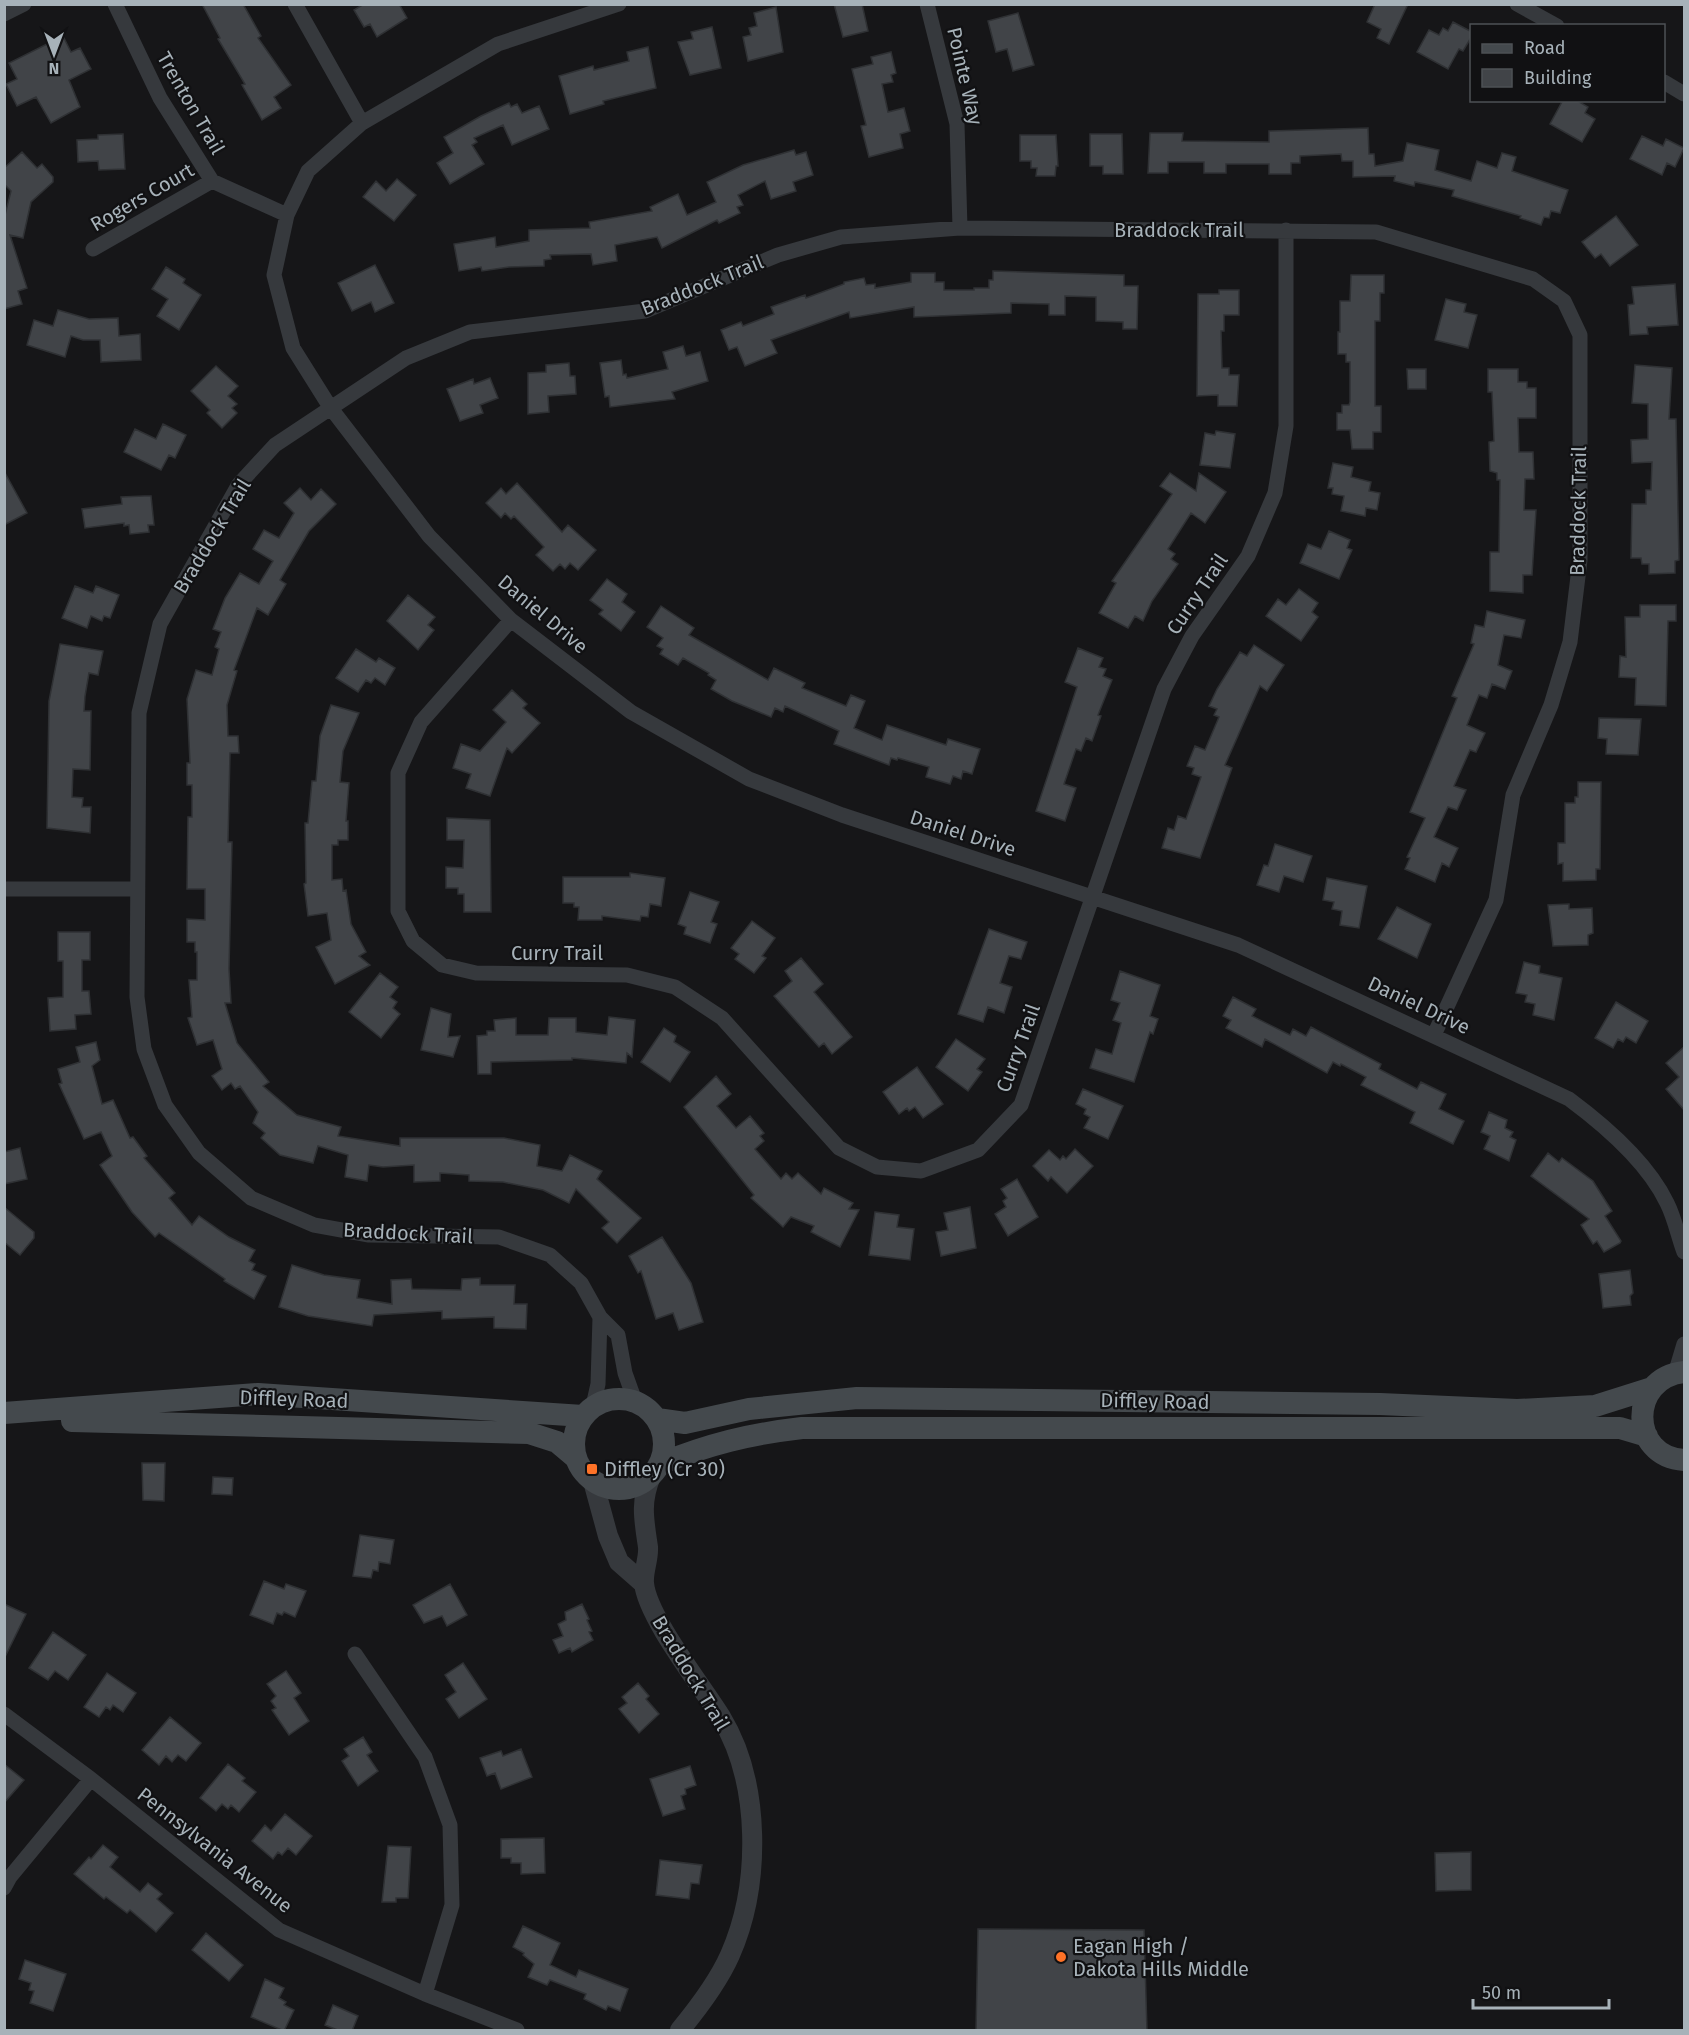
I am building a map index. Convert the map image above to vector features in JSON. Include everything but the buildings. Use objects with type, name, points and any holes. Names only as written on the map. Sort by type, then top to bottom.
[{"type":"main road","name":"Diffley Road","points":[[657,1419],[685,1423],[749,1409],[857,1398],[1380,1404],[1517,1410],[1595,1406],[1652,1388],[1669,1375],[1680,1373]]},
{"type":"main road","points":[[1652,1388],[1642,1408],[1642,1422],[1647,1436],[1655,1448],[1667,1456],[1684,1460]]},
{"type":"main road","name":"Diffley Road","points":[[4,1413],[258,1394],[588,1411]]},
{"type":"main road","points":[[621,1398],[635,1401],[648,1408],[657,1419],[664,1433],[664,1449],[655,1470],[638,1485],[623,1489],[607,1487],[593,1481],[583,1471],[576,1458],[573,1444],[576,1429],[588,1411],[606,1400],[621,1398]]},
{"type":"main road","name":"Diffley Road","points":[[4,1419],[529,1433],[557,1442],[576,1458]]},
{"type":"main road","name":"Diffley Road","points":[[655,1470],[703,1446],[751,1434],[802,1428],[1620,1428],[1647,1436]]},
{"type":"street","points":[[4,14],[24,4]]},
{"type":"street","name":"Trenton Trail","points":[[115,4],[160,98],[212,181],[286,215]]},
{"type":"street","points":[[296,4],[362,123]]},
{"type":"street","name":"Daniel Drive","points":[[619,4],[498,44],[362,123],[308,171],[286,215],[274,275],[293,348],[330,407],[429,536],[511,620],[631,712],[749,779],[842,815],[1238,945],[1569,1099],[1607,1128],[1639,1163],[1667,1202],[1684,1252]]},
{"type":"street","name":"Pointe Way","points":[[927,4],[957,124],[960,228]]},
{"type":"street","points":[[1517,4],[1535,9],[1554,24]]},
{"type":"street","points":[[1665,83],[1684,94]]},
{"type":"street","name":"Rogers Court","points":[[93,249],[212,181]]},
{"type":"street","name":"Braddock Trail","points":[[635,1401],[625,1372],[618,1335],[600,1317],[581,1283],[550,1255],[499,1237],[369,1235],[314,1226],[252,1198],[199,1153],[165,1105],[144,1049],[137,997],[139,713],[160,624],[239,484],[275,445],[406,358],[470,332],[645,311],[778,255],[841,237],[960,228],[1376,232],[1533,279],[1564,301],[1580,335],[1580,560],[1570,642],[1551,705],[1513,795],[1496,900],[1434,1035]]},
{"type":"street","name":"Curry Trail","points":[[511,620],[421,722],[398,772],[398,910],[413,941],[442,965],[476,974],[627,975],[675,987],[722,1018],[839,1148],[877,1167],[921,1171],[978,1150],[1021,1105],[1164,689],[1192,636],[1248,556],[1275,493],[1286,426],[1286,231]]},
{"type":"street","points":[[4,889],[137,889]]},
{"type":"street","points":[[588,1411],[598,1384],[600,1317]]},
{"type":"street","points":[[1680,1373],[1684,1344]]},
{"type":"street","name":"Braddock Trail","points":[[655,1470],[643,1494],[642,1515],[648,1550],[644,1584],[653,1611],[722,1719],[743,1771],[753,1831],[748,1897],[730,1954],[705,1999],[680,2031]]},
{"type":"street","name":"Braddock Trail","points":[[593,1481],[608,1536],[619,1562],[644,1584]]},
{"type":"street","points":[[355,1654],[426,1757],[450,1825],[452,1905],[425,1994]]},
{"type":"street","name":"Pennsylvania Avenue","points":[[4,1714],[91,1779],[279,1930],[425,1994],[517,2031]]},
{"type":"street","points":[[4,1888],[10,1877],[91,1779]]},
{"type":"place","name":"Diffley (Cr 30)","points":[[592,1469]]},
{"type":"place","name":"Eagan High / Dakota Hills Middle","points":[[1061,1957]]}]
